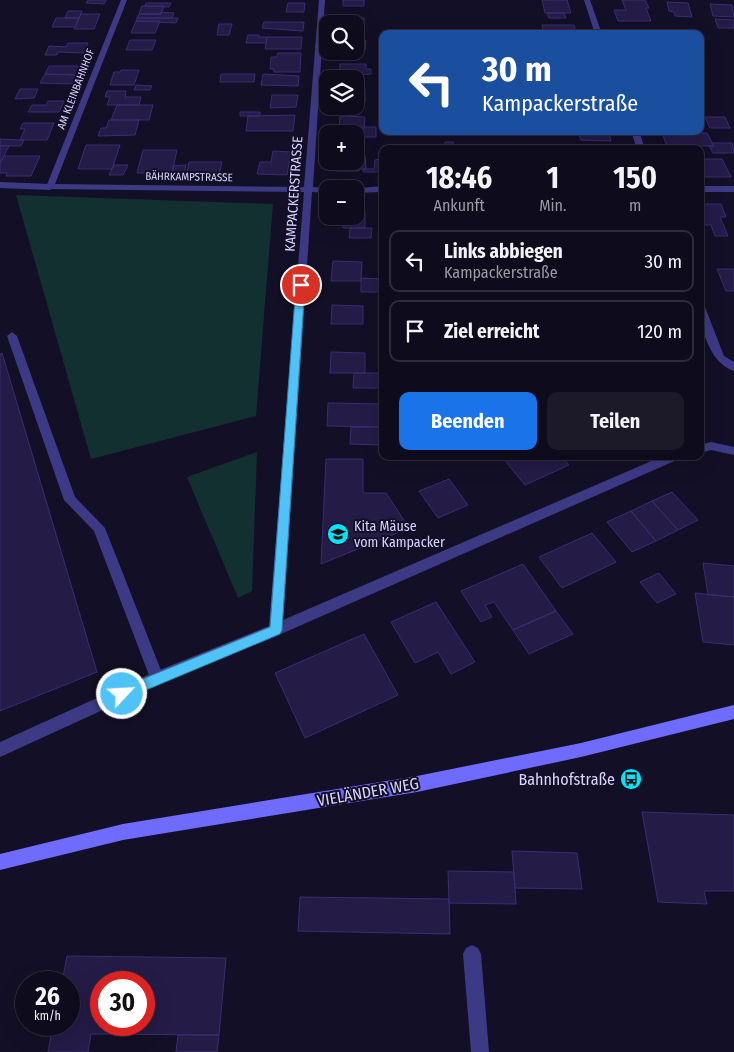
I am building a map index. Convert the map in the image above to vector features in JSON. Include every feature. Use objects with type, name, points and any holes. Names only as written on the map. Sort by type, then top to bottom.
[{"type":"street","name":"AM KLEINBAHNHOF","points":[[50,187],[124,0]]},
{"type":"street","name":"KAMPACKERSTRASSE","points":[[276,630],[322,0]]},
{"type":"street","points":[[587,0],[598,30]]},
{"type":"street","name":"BÄHRKAMPSTRASSE","points":[[0,185],[319,190]]},
{"type":"street","points":[[704,189],[734,189]]},
{"type":"street","points":[[364,190],[379,190]]},
{"type":"street","points":[[704,317],[720,358],[734,367]]},
{"type":"street","points":[[12,336],[70,500],[98,528],[157,678]]},
{"type":"street","points":[[704,448],[711,446],[734,451]]},
{"type":"street","points":[[0,750],[157,678],[276,630],[666,460]]},
{"type":"street","name":"VIELÄNDER WEG","points":[[0,862],[123,832],[417,784],[581,750],[734,712]]},
{"type":"street","points":[[472,954],[480,1052]]},
{"type":"green space","points":[[16,195],[273,204],[256,416],[91,459]]},
{"type":"green space","points":[[257,452],[252,591],[238,598],[187,477]]},
{"type":"building","points":[[88,0],[106,0],[104,4],[86,3]]},
{"type":"building","points":[[343,0],[364,0],[364,6],[343,6]]},
{"type":"building","points":[[542,0],[567,0],[571,13],[545,13]]},
{"type":"building","points":[[622,0],[645,0],[649,8],[646,8],[651,21],[618,21],[614,10],[626,10]]},
{"type":"building","points":[[667,2],[688,3],[692,17],[675,16],[674,12],[669,11]]},
{"type":"building","points":[[146,3],[171,3],[169,7],[145,6]]},
{"type":"building","points":[[288,3],[305,3],[304,12],[286,12]]},
{"type":"building","points":[[710,4],[732,5],[734,17],[713,16]]},
{"type":"building","points":[[142,6],[164,6],[161,14],[139,14]]},
{"type":"building","points":[[68,11],[82,11],[79,18],[65,18]]},
{"type":"building","points":[[161,12],[174,13],[172,18],[137,18],[139,14],[161,14]]},
{"type":"building","points":[[547,13],[564,13],[566,18],[549,18]]},
{"type":"building","points":[[81,14],[100,14],[94,29],[74,29]]},
{"type":"building","points":[[56,18],[79,18],[75,27],[52,27]]},
{"type":"building","points":[[137,18],[178,18],[176,23],[136,21]]},
{"type":"building","points":[[715,19],[734,20],[734,28],[718,28]]},
{"type":"building","points":[[136,21],[160,21],[155,33],[131,33]]},
{"type":"building","points":[[264,22],[304,22],[303,31],[262,28]]},
{"type":"building","points":[[219,24],[232,24],[229,35],[217,35]]},
{"type":"building","points":[[542,25],[574,25],[576,30],[543,30]]},
{"type":"building","points":[[248,35],[267,37],[266,43],[246,43]]},
{"type":"building","points":[[267,37],[302,37],[301,49],[265,49]]},
{"type":"building","points":[[130,40],[156,40],[152,50],[126,50]]},
{"type":"building","points":[[68,43],[88,43],[84,53],[58,52],[57,55],[45,55],[49,46],[66,47]]},
{"type":"building","points":[[278,53],[301,53],[300,72],[274,72],[274,69],[270,69],[271,57],[277,57]]},
{"type":"building","points":[[340,64],[366,64],[366,69],[371,69],[371,74],[364,74],[364,70],[340,70]]},
{"type":"building","points":[[49,66],[81,66],[77,75],[45,74]]},
{"type":"building","points":[[121,70],[139,70],[134,85],[110,85],[114,72],[120,72]]},
{"type":"building","points":[[45,74],[77,75],[73,84],[40,83]]},
{"type":"building","points":[[221,74],[255,74],[254,82],[220,82]]},
{"type":"building","points":[[263,74],[299,76],[298,86],[261,85]]},
{"type":"building","points":[[136,85],[152,86],[150,90],[134,90]]},
{"type":"building","points":[[20,89],[38,89],[34,98],[15,99]]},
{"type":"building","points":[[107,91],[126,91],[125,97],[141,97],[139,105],[107,105],[110,97],[105,97]]},
{"type":"building","points":[[272,95],[298,95],[296,107],[270,108]]},
{"type":"building","points":[[48,101],[64,101],[59,112],[28,112],[32,105],[46,105]]},
{"type":"building","points":[[117,105],[153,105],[149,120],[111,120]]},
{"type":"building","points":[[240,112],[260,112],[260,116],[240,116]]},
{"type":"building","points":[[295,115],[293,131],[246,131],[248,116]]},
{"type":"building","points":[[340,116],[365,117],[364,129],[364,125],[339,125]]},
{"type":"building","points":[[705,117],[725,117],[730,128],[710,128]]},
{"type":"building","points":[[109,120],[139,120],[135,135],[98,136],[101,128],[106,128]]},
{"type":"building","points":[[23,123],[54,123],[47,140],[20,140],[25,129],[20,129]]},
{"type":"building","points":[[364,127],[376,127],[376,137],[364,137]]},
{"type":"building","points":[[704,133],[707,133],[714,146],[704,145],[667,145],[663,135],[704,135]]},
{"type":"building","points":[[579,135],[609,135],[611,141],[581,140]]},
{"type":"building","points":[[0,139],[24,140],[21,146],[0,146]]},
{"type":"building","points":[[445,142],[453,142],[454,145],[445,145]]},
{"type":"building","points":[[712,143],[732,143],[734,153],[713,153],[709,146],[714,146]]},
{"type":"building","points":[[86,145],[120,145],[112,169],[78,169]]},
{"type":"building","points":[[0,146],[9,146],[0,163]]},
{"type":"building","points":[[143,150],[177,150],[172,173],[137,173]]},
{"type":"building","points":[[273,151],[291,152],[287,175],[257,174],[260,162],[271,162]]},
{"type":"building","points":[[364,155],[365,155],[366,169],[364,169]]},
{"type":"building","points":[[4,156],[40,156],[31,176],[6,176],[7,173],[0,173],[0,163]]},
{"type":"building","points":[[379,159],[379,172],[363,172],[364,169],[374,169],[375,160]]},
{"type":"building","points":[[704,159],[722,159],[731,177],[704,177]]},
{"type":"building","points":[[189,162],[222,162],[219,175],[186,177]]},
{"type":"building","points":[[114,165],[128,165],[123,175],[109,175]]},
{"type":"building","points":[[186,165],[184,174],[169,175],[172,173],[173,166]]},
{"type":"building","points":[[336,170],[359,170],[359,171]]},
{"type":"building","points":[[704,204],[721,204],[726,217],[720,217],[728,236],[715,236],[711,225],[704,225]]},
{"type":"building","points":[[365,211],[365,228],[343,228],[343,225],[364,225]]},
{"type":"building","points":[[350,228],[372,228],[371,238],[349,238]]},
{"type":"building","points":[[333,261],[362,262],[361,281],[331,281]]},
{"type":"building","points":[[717,269],[734,269],[734,291],[726,291]]},
{"type":"building","points":[[361,278],[379,279],[379,292],[361,292]]},
{"type":"building","points":[[332,305],[363,306],[363,324],[331,324]]},
{"type":"building","points":[[331,352],[365,353],[365,373],[330,373]]},
{"type":"building","points":[[2,353],[97,672],[0,711],[0,354]]},
{"type":"building","points":[[354,373],[379,373],[379,388],[353,388]]},
{"type":"building","points":[[328,403],[379,404],[379,427],[327,426]]},
{"type":"building","points":[[351,427],[379,427],[379,445],[350,444]]},
{"type":"building","points":[[326,459],[363,459],[363,493],[386,493],[409,528],[321,564]]},
{"type":"building","points":[[504,460],[565,460],[569,465],[525,485]]},
{"type":"building","points":[[449,479],[468,505],[438,518],[419,491]]},
{"type":"building","points":[[672,492],[698,520],[678,530],[652,501]]},
{"type":"building","points":[[652,501],[678,530],[656,541],[631,511]]},
{"type":"building","points":[[631,511],[656,541],[632,552],[607,522]]},
{"type":"building","points":[[592,533],[616,562],[562,588],[539,557]]},
{"type":"building","points":[[703,563],[734,566],[734,597],[708,595]]},
{"type":"building","points":[[523,564],[556,611],[513,630],[494,602],[485,605],[492,617],[481,622],[461,591]]},
{"type":"building","points":[[659,573],[676,594],[657,603],[640,582]]},
{"type":"building","points":[[695,593],[734,597],[734,645],[703,642]]},
{"type":"building","points":[[436,602],[475,662],[451,674],[438,652],[415,663],[391,622]]},
{"type":"building","points":[[556,611],[573,634],[529,654],[513,630]]},
{"type":"building","points":[[364,634],[398,695],[305,738],[275,673]]},
{"type":"building","points":[[642,812],[734,815],[734,891],[704,891],[707,904],[658,902]]},
{"type":"building","points":[[512,851],[577,853],[582,889],[515,888]]},
{"type":"building","points":[[448,871],[514,872],[516,904],[449,903]]},
{"type":"building","points":[[300,897],[449,899],[450,934],[298,931]]},
{"type":"building","points":[[67,956],[226,958],[219,1035],[155,1034],[155,971],[90,971],[91,1036],[88,1052],[48,1052],[51,1036],[80,1036],[80,971],[64,971]]},
{"type":"building","points":[[178,1035],[219,1035],[217,1052],[176,1052]]},
{"type":"place","name":"Kita Mäuse vom Kampacker","points":[[338,534]]},
{"type":"place","name":"Bahnhofstraße","points":[[631,779]]},
{"type":"route","points":[[122,694],[276,630],[301,285]]}]
